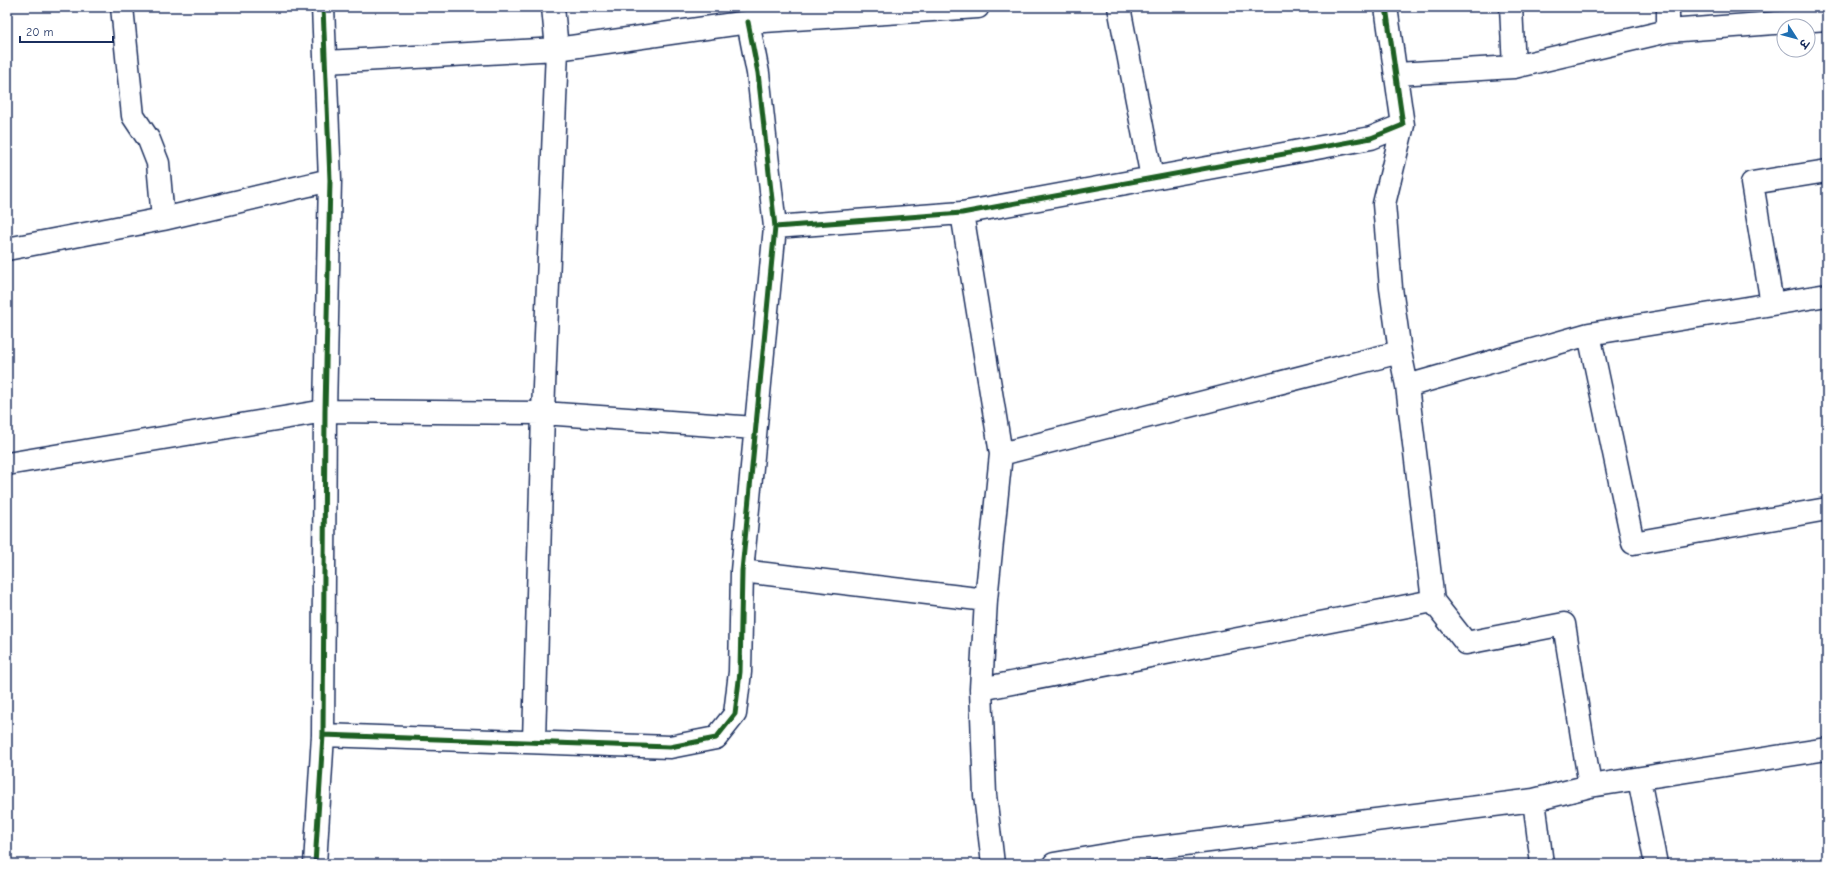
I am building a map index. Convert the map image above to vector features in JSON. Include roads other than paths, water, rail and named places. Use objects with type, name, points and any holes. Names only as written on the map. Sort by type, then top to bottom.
[{"type":"street","points":[[122,7],[133,116],[149,140],[158,163],[163,219]]},
{"type":"street","points":[[315,864],[322,735],[325,411],[330,180],[324,7]]},
{"type":"street","points":[[534,741],[543,413],[557,49],[553,7]]},
{"type":"street","points":[[326,62],[557,49],[748,22],[978,7]]},
{"type":"street","points":[[1119,7],[1152,178]]},
{"type":"street","points":[[1386,7],[1397,74],[1403,125],[1384,204],[1391,288],[1400,352],[1407,386],[1433,601],[1466,643],[1564,624],[1590,786]]},
{"type":"street","points":[[1511,7],[1514,67]]},
{"type":"street","points":[[1668,7],[1668,32]]},
{"type":"street","points":[[1397,74],[1514,67],[1668,32],[1827,19]]},
{"type":"street","points":[[322,735],[534,741],[670,747],[716,738],[735,714],[740,672],[742,571],[775,228],[758,73],[748,22]]},
{"type":"street","points":[[775,228],[962,213],[1370,138],[1403,125]]},
{"type":"street","points":[[1772,304],[1752,183],[1827,171]]},
{"type":"street","points":[[7,249],[163,219],[330,180]]},
{"type":"street","points":[[962,213],[1001,454],[986,600],[981,689],[985,794],[993,864]]},
{"type":"street","points":[[1407,386],[1589,334],[1827,294]]},
{"type":"street","points":[[1589,334],[1632,543],[1827,509]]},
{"type":"street","points":[[1001,454],[1400,352]]},
{"type":"street","points":[[7,464],[325,411],[543,413],[755,428]]},
{"type":"street","points":[[742,571],[986,600]]},
{"type":"street","points":[[981,689],[1433,601]]},
{"type":"street","points":[[1054,864],[1132,857],[1534,800],[1590,786],[1827,749]]},
{"type":"street","points":[[1639,779],[1656,864]]},
{"type":"street","points":[[1534,800],[1542,864]]}]
